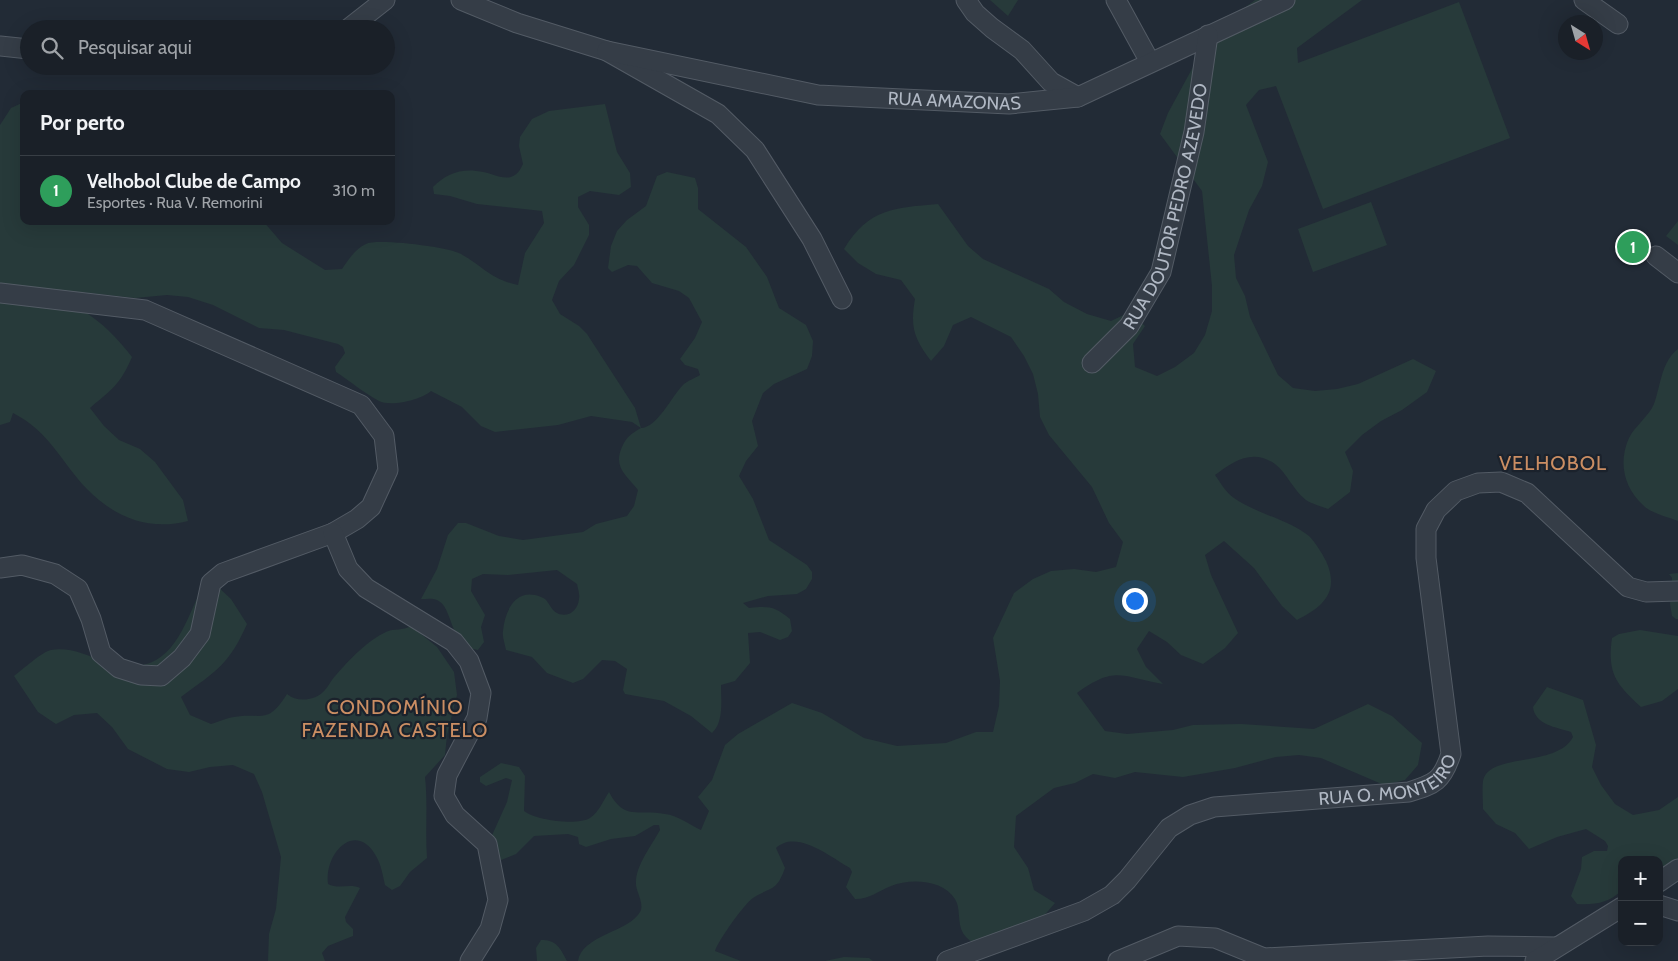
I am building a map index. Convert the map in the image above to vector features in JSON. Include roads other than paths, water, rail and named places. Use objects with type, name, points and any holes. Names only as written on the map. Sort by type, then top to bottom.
[{"type":"street","points":[[359,20],[385,0]]},
{"type":"street","points":[[461,0],[517,24],[607,51],[718,114],[756,150],[812,240],[842,299]]},
{"type":"street","points":[[966,0],[975,13],[1022,50],[1050,82],[1078,97]]},
{"type":"street","points":[[1116,0],[1150,62]]},
{"type":"street","name":"RUA AMAZONAS","points":[[607,51],[818,95],[1010,104],[1078,97],[1285,0]]},
{"type":"street","points":[[1584,0],[1618,24]]},
{"type":"street","name":"RUA DOUTOR PEDRO AZEVEDO","points":[[1092,363],[1128,326],[1161,272],[1194,132],[1208,35]]},
{"type":"street","points":[[0,46],[20,48]]},
{"type":"street","points":[[1656,256],[1678,273]]},
{"type":"street","points":[[0,293],[145,310],[361,405],[384,436],[388,470],[371,507],[357,519],[333,533],[223,573],[211,583],[200,634],[182,658],[161,676],[141,676],[119,668],[101,653],[91,619],[78,589],[55,574],[22,565],[0,568]]},
{"type":"street","name":"RUA O. MONTEIRO","points":[[947,961],[1084,911],[1112,895],[1128,880],[1169,828],[1190,815],[1214,808],[1409,792],[1432,785],[1445,773],[1451,754],[1426,558],[1426,529],[1436,510],[1456,491],[1478,483],[1501,482],[1527,493],[1628,587],[1646,592],[1678,591]]},
{"type":"street","points":[[333,533],[348,569],[366,588],[454,642],[469,660],[481,693],[477,718],[447,775],[444,796],[455,815],[487,844],[498,900],[490,929],[470,961]]},
{"type":"street","points":[[1663,879],[1678,869]]},
{"type":"street","points":[[1663,906],[1678,911]]},
{"type":"street","points":[[1534,961],[1618,909]]},
{"type":"street","points":[[1118,961],[1178,936],[1215,938],[1264,958],[1488,946],[1556,947]]},
{"type":"place","name":"Velhobol Clube de Campo","points":[[1633,247]]},
{"type":"district","name":"VELHOBOL","points":[[1553,463]]},
{"type":"district","name":"CONDOMÍNIO FAZENDA CASTELO","points":[[395,718]]}]
